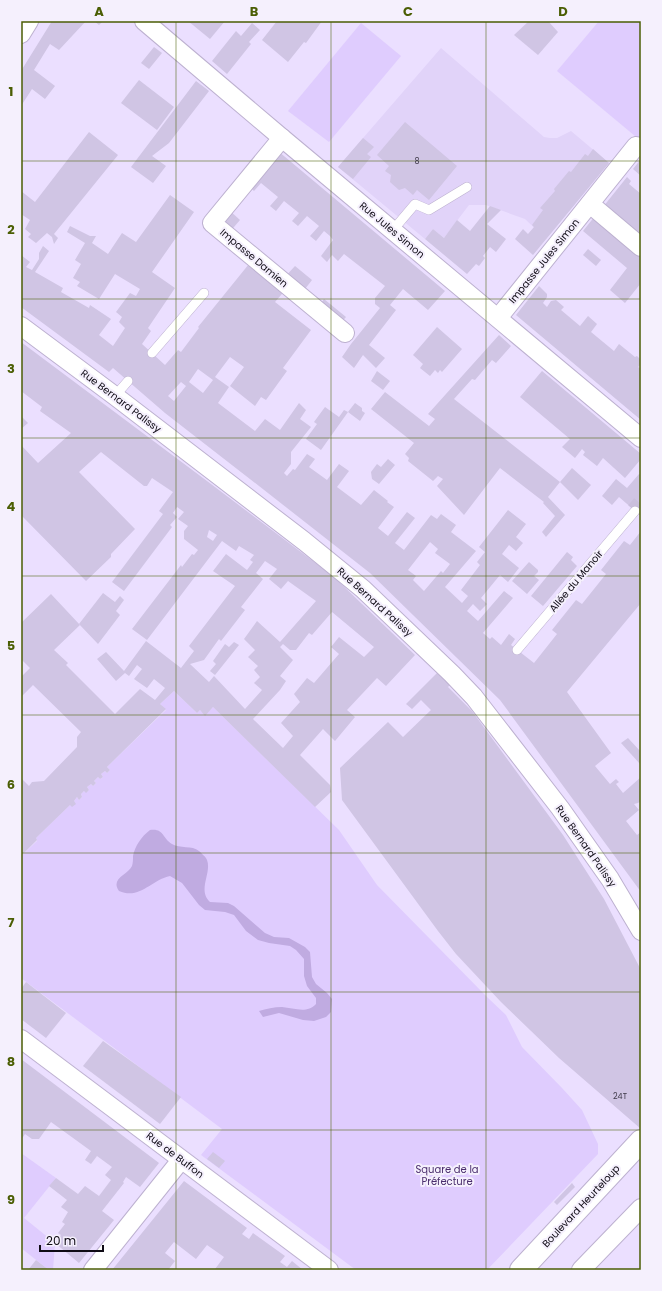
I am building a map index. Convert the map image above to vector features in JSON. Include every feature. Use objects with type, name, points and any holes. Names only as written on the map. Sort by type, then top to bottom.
[{"type":"main road","name":"Boulevard Heurteloup","points":[[521,1270],[641,1141]]},
{"type":"street","points":[[21,34],[29,21]]},
{"type":"street","name":"Rue Jules Simon","points":[[144,21],[641,438]]},
{"type":"street","name":"Impasse Damien","points":[[282,138],[212,223],[345,333]]},
{"type":"street","name":"Impasse Jules Simon","points":[[498,318],[636,146]]},
{"type":"street","points":[[590,204],[641,246]]},
{"type":"street","name":"Rue Bernard Palissy","points":[[21,326],[304,541],[363,589],[480,691],[610,879],[641,931]]},
{"type":"street","name":"Rue de Buffon","points":[[21,1039],[329,1270]]},
{"type":"street","points":[[93,1270],[181,1160]]},
{"type":"street","points":[[581,1270],[641,1208]]},
{"type":"lane","points":[[393,230],[415,204],[429,210],[467,187]]},
{"type":"lane","points":[[152,353],[204,293]]},
{"type":"lane","points":[[115,396],[128,381]]},
{"type":"lane","name":"Allée du Manoir","points":[[517,650],[635,511]]},
{"type":"shaded area","points":[[441,48],[544,137],[557,138],[571,131],[609,163],[546,239],[525,219],[486,205],[469,205],[444,238],[433,229],[425,239],[338,167]]},
{"type":"shaded area","points":[[150,830],[158,830],[172,844],[196,849],[206,858],[208,870],[205,892],[206,897],[210,902],[228,903],[234,906],[265,933],[274,937],[289,938],[305,947],[310,952],[312,977],[316,984],[332,999],[331,1012],[326,1017],[314,1021],[303,1020],[279,1013],[263,1017],[259,1011],[279,1007],[304,1010],[309,1009],[316,1004],[316,998],[307,986],[304,976],[304,959],[290,946],[258,940],[246,931],[234,915],[225,912],[205,910],[199,905],[182,883],[170,876],[133,893],[119,891],[117,887],[118,880],[132,866],[133,856],[137,845]]},
{"type":"green space","points":[[599,21],[641,21],[641,141],[557,71]]},
{"type":"green space","points":[[361,23],[401,56],[329,142],[288,111]]},
{"type":"green space","name":"Square de la Préfecture","points":[[174,691],[197,713],[200,710],[205,715],[213,707],[339,830],[377,885],[506,1015],[522,1047],[582,1110],[598,1144],[598,1154],[487,1270],[356,1270],[201,1155],[222,1129],[21,978],[21,856],[37,841],[36,838],[77,797],[79,800],[84,791],[86,792],[89,790],[87,787],[91,784],[93,786],[96,783],[94,781],[98,777],[100,779],[103,777],[101,774],[105,771],[107,773],[110,770],[107,767],[166,710],[160,704]]},
{"type":"green space","points":[[21,1153],[56,1178],[24,1218],[55,1243],[53,1270],[49,1270],[21,1248]]},
{"type":"building","points":[[52,21],[86,21],[59,50],[50,44],[34,70],[55,86],[45,99],[32,89],[21,106],[21,71]]},
{"type":"building","points":[[94,21],[103,21],[99,25]]},
{"type":"building","points":[[188,21],[225,21],[210,39]]},
{"type":"building","points":[[277,21],[322,21],[306,43],[304,42],[288,62],[262,40]]},
{"type":"building","points":[[529,21],[548,21],[558,32],[538,55],[514,35]]},
{"type":"building","points":[[252,23],[260,30],[249,42],[251,44],[227,74],[212,61],[236,31],[241,36]]},
{"type":"building","points":[[154,47],[162,53],[149,69],[141,63]]},
{"type":"building","points":[[139,80],[174,107],[157,130],[121,103]]},
{"type":"building","points":[[196,81],[209,91],[169,143],[152,156],[166,166],[153,183],[131,167]]},
{"type":"building","points":[[405,122],[457,166],[429,200],[417,190],[413,195],[405,188],[399,190],[390,182],[391,175],[385,171],[389,166],[377,155]]},
{"type":"building","points":[[89,132],[118,155],[54,234],[58,238],[54,244],[52,237],[47,233],[36,243],[28,237],[31,234],[25,229],[30,220],[21,214],[21,191],[35,202]]},
{"type":"building","points":[[363,138],[374,147],[367,154],[371,157],[353,179],[338,167]]},
{"type":"building","points":[[593,149],[609,163],[533,255],[515,239],[523,229],[528,234],[534,227],[532,225],[543,210],[540,208],[555,191],[554,189],[569,171],[571,172],[585,154],[588,156]]},
{"type":"building","points":[[278,151],[445,291],[428,310],[403,289],[390,305],[396,310],[369,345],[385,358],[376,368],[363,355],[354,368],[342,357],[380,308],[375,304],[375,298],[385,286],[344,254],[338,261],[332,255],[327,262],[321,256],[333,240],[330,236],[324,231],[316,241],[310,236],[319,226],[307,216],[298,226],[292,221],[299,213],[284,201],[276,211],[270,206],[278,197],[261,183],[254,191],[249,186]]},
{"type":"building","points":[[641,159],[641,176],[633,169]]},
{"type":"building","points":[[627,177],[631,181],[629,184],[641,194],[641,233],[639,236],[603,207]]},
{"type":"building","points":[[170,195],[194,212],[152,272],[175,288],[148,328],[151,331],[142,344],[165,365],[178,350],[181,352],[199,328],[198,327],[253,259],[287,288],[275,302],[311,330],[283,368],[287,371],[266,400],[261,397],[255,406],[230,386],[244,367],[230,357],[215,377],[229,387],[218,403],[255,431],[265,419],[280,430],[299,403],[306,410],[300,419],[311,427],[291,452],[291,464],[284,473],[287,476],[293,469],[295,470],[307,454],[315,459],[309,467],[327,480],[339,464],[349,471],[337,487],[361,505],[374,490],[394,507],[378,528],[388,536],[407,512],[415,518],[395,543],[404,550],[431,515],[437,519],[441,514],[456,525],[451,532],[476,551],[445,587],[462,603],[468,596],[461,590],[480,565],[477,562],[485,552],[479,547],[508,510],[526,524],[516,537],[523,543],[516,551],[509,545],[502,554],[519,568],[508,582],[500,575],[481,598],[487,604],[480,611],[473,604],[467,611],[478,621],[504,591],[513,598],[483,633],[490,639],[492,637],[501,645],[509,634],[515,639],[511,645],[534,663],[557,634],[552,630],[576,600],[582,604],[606,574],[601,570],[624,541],[630,545],[641,531],[641,603],[567,692],[611,753],[595,766],[610,784],[616,779],[619,782],[616,784],[623,793],[641,777],[641,801],[634,804],[639,810],[626,821],[637,835],[641,832],[641,892],[500,700],[370,573],[165,413],[113,368],[109,372],[21,307],[21,255],[30,262],[26,267],[32,270],[39,259],[39,253],[43,246],[49,251],[35,272],[63,288],[61,292],[89,308],[90,305],[111,319],[99,335],[113,346],[125,328],[119,322],[122,317],[116,312],[130,293],[136,296],[140,289],[115,274],[99,299],[77,286],[80,282],[73,278],[81,264],[75,260],[85,243],[67,232],[70,226],[90,236],[96,236],[92,243],[108,254],[122,233],[136,242]],"holes":[[[198,369],[213,380],[203,393],[189,382]],[[181,382],[186,386],[174,401],[168,396]],[[430,542],[438,549],[435,553],[450,564],[443,573],[441,571],[424,591],[413,580],[416,576],[408,570]]]},
{"type":"building","points":[[490,206],[501,210],[487,224],[506,239],[496,252],[490,247],[483,256],[485,258],[479,266],[476,264],[467,274],[425,239],[433,229],[444,238],[457,220],[470,231]]},
{"type":"building","points":[[229,210],[240,220],[228,234],[217,225]]},
{"type":"building","points":[[595,216],[641,253],[641,283],[625,303],[610,290],[627,268],[583,231]]},
{"type":"building","points":[[588,249],[601,260],[596,266],[583,255]]},
{"type":"building","points":[[295,266],[312,280],[305,289],[322,302],[324,299],[346,317],[339,325],[283,279]]},
{"type":"building","points":[[539,286],[547,294],[547,297],[543,303],[547,307],[551,301],[556,300],[564,307],[561,310],[580,326],[588,316],[597,324],[591,332],[614,351],[619,344],[641,360],[641,364],[638,367],[641,369],[641,420],[516,315]]},
{"type":"building","points":[[437,327],[462,349],[442,372],[440,370],[438,373],[435,370],[430,376],[420,368],[423,364],[413,355]]},
{"type":"building","points":[[499,335],[511,346],[496,363],[492,360],[475,380],[472,379],[454,399],[560,482],[548,497],[565,515],[546,537],[542,532],[555,516],[543,503],[544,502],[500,468],[464,515],[437,486],[443,479],[438,476],[433,481],[408,461],[409,458],[405,454],[414,443],[371,409],[385,392],[429,426],[435,419],[428,414]]},
{"type":"building","points":[[21,342],[334,577],[415,655],[386,686],[377,678],[347,710],[355,717],[335,741],[323,729],[300,755],[330,785],[331,792],[315,807],[213,707],[205,716],[200,710],[197,713],[174,691],[160,704],[166,709],[107,767],[110,770],[107,773],[105,771],[101,774],[103,777],[100,779],[98,777],[94,781],[96,783],[93,786],[91,784],[87,787],[89,790],[86,793],[84,791],[81,794],[82,797],[79,800],[77,797],[74,801],[76,804],[72,807],[70,805],[36,838],[37,840],[21,856],[21,778],[29,786],[32,782],[44,781],[77,747],[77,737],[81,732],[33,685],[21,697],[21,677],[30,668],[21,659],[21,623],[51,594],[80,625],[54,650],[68,663],[66,665],[115,714],[140,689],[155,700],[165,688],[154,679],[147,688],[134,679],[142,669],[137,665],[129,676],[125,673],[116,681],[97,659],[106,652],[124,671],[146,641],[181,668],[194,651],[189,646],[235,586],[213,571],[226,554],[247,570],[253,562],[250,560],[254,555],[239,546],[236,551],[222,541],[147,640],[132,629],[181,565],[182,567],[192,554],[194,555],[198,550],[184,539],[184,531],[188,526],[178,519],[184,512],[177,507],[173,513],[177,517],[170,525],[172,527],[124,591],[112,582],[163,514],[159,511],[173,492],[152,478],[147,486],[144,486],[101,452],[79,472],[135,529],[111,554],[111,557],[86,581],[21,515],[21,445],[38,463],[71,433],[40,411],[42,407],[21,391]],"holes":[[[209,530],[217,535],[213,541],[207,537]],[[265,561],[277,569],[269,579],[281,589],[288,581],[316,601],[280,642],[257,621],[244,639],[255,650],[248,657],[258,666],[254,670],[260,677],[254,683],[262,690],[245,709],[214,676],[209,682],[190,664],[204,660],[219,639],[221,641],[245,610],[241,607],[263,579],[256,573]],[[332,612],[374,647],[364,657],[339,637],[331,647],[339,654],[314,683],[307,678],[294,694],[300,702],[281,723],[293,736],[283,748],[253,719],[280,690],[286,681],[280,676],[293,660],[280,647],[283,644],[290,650],[296,650],[309,633],[312,635]]]},
{"type":"building","points":[[377,371],[390,381],[383,390],[371,381]]},
{"type":"building","points":[[542,371],[641,454],[641,459],[625,478],[603,458],[597,466],[583,455],[585,452],[582,449],[575,458],[562,447],[570,439],[520,397]]},
{"type":"building","points":[[355,403],[362,408],[362,411],[365,413],[360,421],[348,412]]},
{"type":"building","points":[[325,407],[339,417],[344,410],[348,412],[321,450],[306,439],[317,424],[314,422]]},
{"type":"building","points":[[21,416],[28,423],[21,429]]},
{"type":"building","points":[[388,459],[395,465],[379,484],[372,479],[371,472],[377,464],[381,467]]},
{"type":"building","points":[[572,468],[591,485],[578,500],[560,482]]},
{"type":"building","points":[[639,474],[641,475],[641,516],[619,497],[612,505],[602,496],[616,479],[627,488]]},
{"type":"building","points":[[567,552],[573,557],[571,560],[577,566],[543,606],[531,596]]},
{"type":"building","points":[[529,562],[538,570],[534,576],[539,580],[527,594],[512,581]]},
{"type":"building","points":[[103,593],[115,602],[120,596],[124,600],[116,611],[120,615],[98,644],[79,624]]},
{"type":"building","points":[[234,642],[239,645],[215,675],[210,671],[216,664],[213,661],[225,644],[229,647]]},
{"type":"building","points":[[437,673],[450,685],[448,687],[472,711],[563,835],[604,899],[641,970],[641,1129],[559,1058],[501,1002],[456,954],[342,800],[340,768],[388,722],[403,737],[431,710],[421,700],[412,709],[406,704]]},
{"type":"building","points":[[628,738],[641,752],[640,764],[621,743]]},
{"type":"building","points":[[26,982],[66,1013],[46,1038],[21,1019],[21,989]]},
{"type":"building","points":[[103,1041],[181,1097],[160,1124],[83,1066]]},
{"type":"building","points":[[21,1059],[159,1163],[140,1187],[126,1177],[123,1182],[124,1183],[102,1211],[114,1220],[79,1263],[55,1243],[61,1235],[58,1233],[65,1224],[62,1222],[68,1212],[61,1207],[67,1200],[49,1186],[56,1178],[78,1194],[85,1186],[99,1196],[111,1180],[105,1175],[112,1167],[97,1156],[91,1164],[85,1160],[91,1151],[51,1122],[39,1139],[32,1139],[25,1134],[21,1140]]},
{"type":"building","points":[[213,1152],[225,1161],[219,1168],[207,1159]]},
{"type":"building","points":[[184,1181],[247,1228],[242,1234],[249,1239],[253,1233],[285,1256],[280,1262],[287,1267],[292,1261],[303,1270],[216,1270],[215,1269],[224,1257],[207,1245],[196,1259],[174,1242],[165,1253],[175,1261],[168,1270],[112,1270]]},
{"type":"building","points":[[572,1183],[575,1187],[557,1205],[554,1202]]},
{"type":"building","points":[[36,1260],[49,1270],[28,1270]]},
{"type":"tunnel","points":[[635,511],[641,504]]}]
